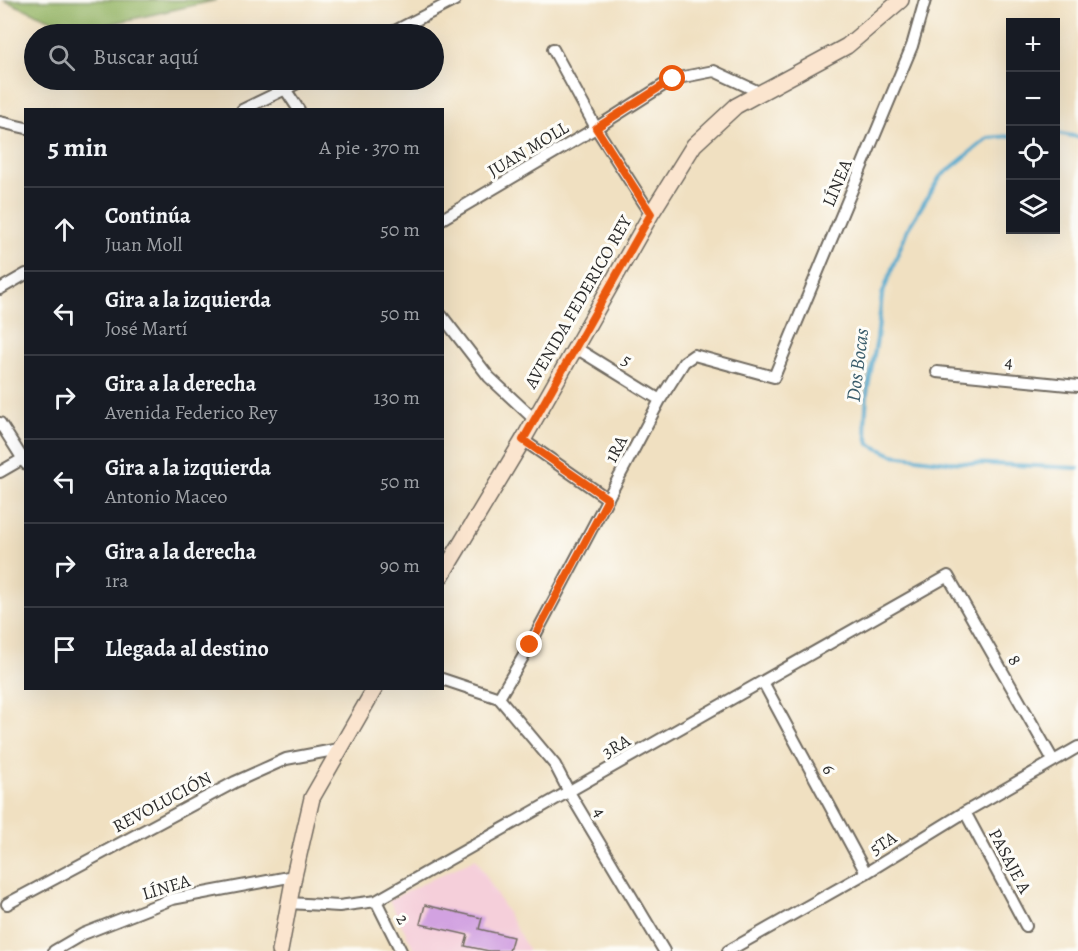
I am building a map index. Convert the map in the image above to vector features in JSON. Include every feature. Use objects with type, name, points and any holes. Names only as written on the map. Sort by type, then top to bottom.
[{"type":"main road","name":"AVENIDA FEDERICO REY","points":[[444,572],[523,440],[651,214],[694,145],[736,106],[847,46],[901,0]]},
{"type":"main road","points":[[280,951],[312,798],[374,690]]},
{"type":"street","points":[[408,24],[455,0]]},
{"type":"street","name":"LÍNEA","points":[[774,377],[912,46],[925,0]]},
{"type":"street","points":[[553,49],[596,128],[651,214]]},
{"type":"street","name":"JUAN MOLL","points":[[444,218],[596,128],[673,79],[714,71],[759,92]]},
{"type":"street","points":[[246,108],[283,90]]},
{"type":"street","points":[[286,90],[297,108]]},
{"type":"street","points":[[0,122],[24,128]]},
{"type":"street","points":[[0,289],[24,275]]},
{"type":"street","points":[[444,319],[489,377],[534,419]]},
{"type":"street","name":"5","points":[[576,348],[660,400]]},
{"type":"street","name":"1RA","points":[[499,698],[530,645],[660,400],[684,362],[694,355],[774,377]]},
{"type":"street","name":"4","points":[[937,372],[1078,386]]},
{"type":"street","points":[[0,423],[24,460],[0,472]]},
{"type":"street","points":[[523,440],[608,499]]},
{"type":"street","name":"3RA","points":[[289,903],[339,906],[376,901],[948,576]]},
{"type":"street","name":"8","points":[[948,576],[1053,760]]},
{"type":"street","points":[[444,680],[499,698]]},
{"type":"street","name":"6","points":[[763,681],[866,873]]},
{"type":"street","name":"4","points":[[499,698],[555,765],[664,951]]},
{"type":"street","name":"5TA","points":[[728,951],[866,873],[964,812],[1078,747]]},
{"type":"street","name":"REVOLUCIÓN","points":[[7,904],[235,782],[286,759],[339,749]]},
{"type":"street","name":"PASAJE A","points":[[964,812],[1026,926]]},
{"type":"street","name":"LÍNEA","points":[[54,951],[83,934],[172,899],[294,876]]},
{"type":"street","name":"2","points":[[376,901],[401,951]]},
{"type":"shaded area","points":[[476,858],[529,951],[415,951],[389,900]]},
{"type":"green space","points":[[3,0],[217,0],[110,24],[62,24]]},
{"type":"building","points":[[425,905],[482,918],[479,929],[513,937],[509,951],[489,951],[465,946],[468,935],[420,924]]},
{"type":"waterway","name":"Dos Bocas","points":[[1060,134],[1078,137]]},
{"type":"waterway","name":"Dos Bocas","points":[[1006,136],[988,138],[940,177],[907,230],[882,295],[867,393],[865,424],[869,444],[893,455],[948,462],[1078,468]]},
{"type":"route","points":[[530,645],[608,499],[523,440],[651,214],[596,128],[673,79]]}]
